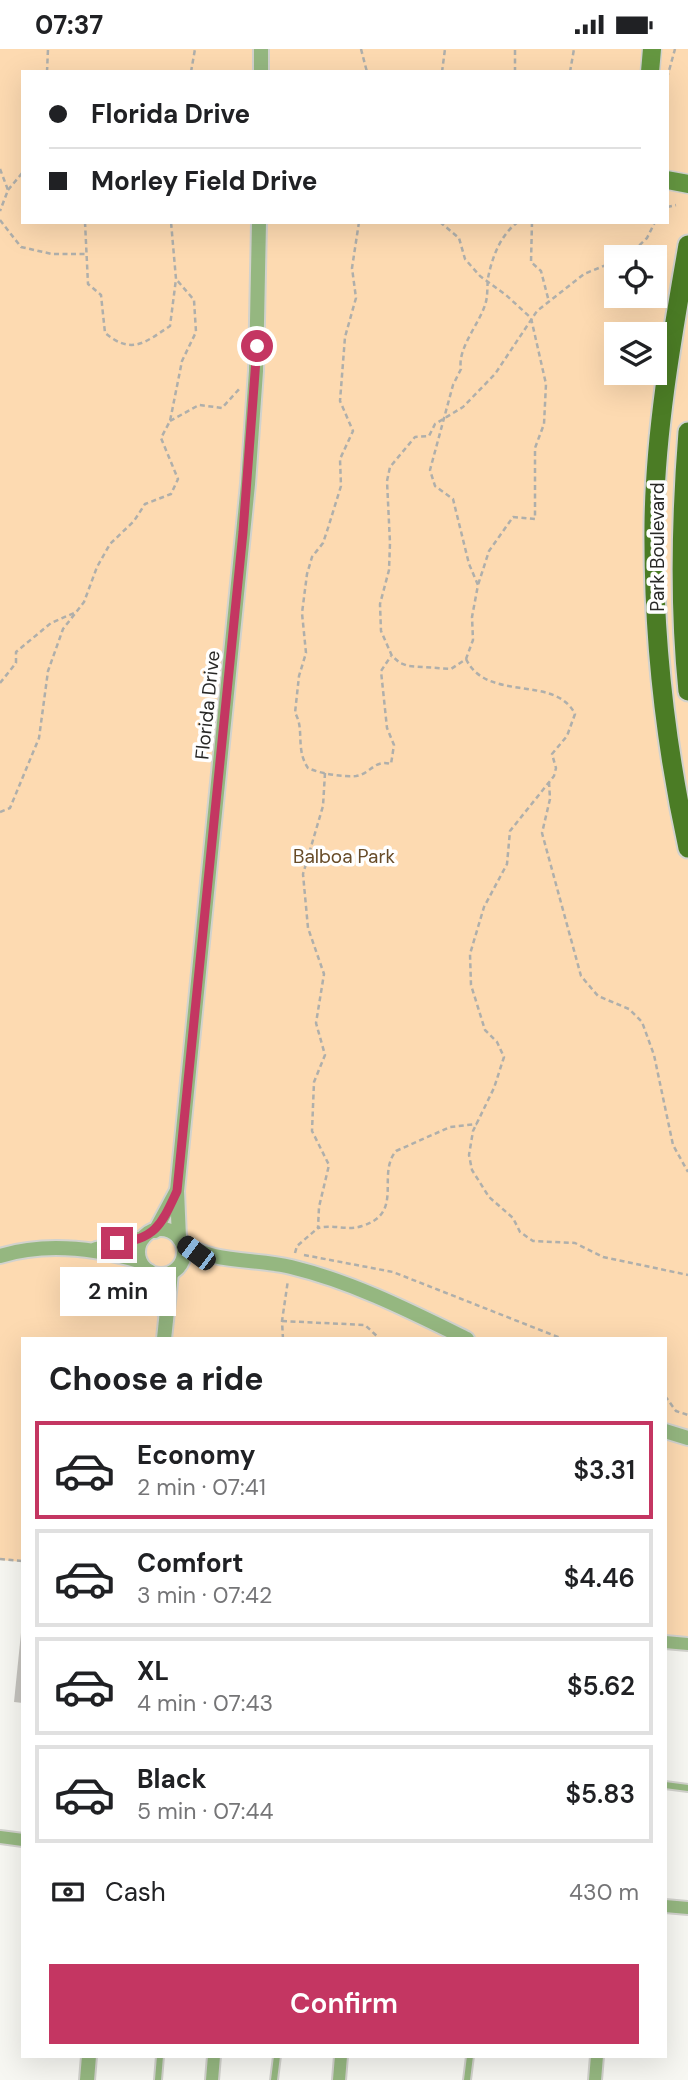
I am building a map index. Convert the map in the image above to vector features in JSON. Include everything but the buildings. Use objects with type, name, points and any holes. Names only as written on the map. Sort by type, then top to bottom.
[{"type":"main road","points":[[650,70],[652,49]]},
{"type":"main road","points":[[669,180],[688,184]]},
{"type":"main road","name":"Park Boulevard","points":[[688,245],[663,404],[654,523],[655,602],[664,704],[670,757],[688,849]]},
{"type":"main road","name":"Park Boulevard","points":[[688,432],[682,516],[681,595],[688,691]]},
{"type":"street","points":[[261,49],[261,70]]},
{"type":"street","name":"Florida Drive","points":[[180,1240],[177,1191],[238,589],[256,371],[259,224]]},
{"type":"street","name":"Florida Drive","points":[[149,1235],[177,1191]]},
{"type":"street","points":[[95,1250],[149,1235],[172,1232],[196,1253],[290,1266],[374,1294],[463,1337]]},
{"type":"street","points":[[149,1235],[144,1266],[158,1285],[166,1323]]},
{"type":"street","points":[[164,1337],[176,1270],[184,1247],[180,1240]]},
{"type":"street","points":[[0,1256],[14,1252],[70,1247],[95,1250],[144,1266],[156,1274],[223,1258]]},
{"type":"street","points":[[667,1432],[688,1438]]},
{"type":"street","points":[[667,1642],[688,1644]]},
{"type":"street","points":[[0,1837],[21,1840]]},
{"type":"street","points":[[667,1906],[688,1908]]},
{"type":"street","points":[[87,2080],[89,2058]]},
{"type":"street","points":[[212,2080],[214,2058]]},
{"type":"street","points":[[338,2080],[341,2058]]},
{"type":"street","points":[[595,2080],[597,2058]]},
{"type":"lane","points":[[667,1785],[688,1788]]},
{"type":"lane","points":[[158,2080],[160,2058]]},
{"type":"lane","points":[[274,2080],[277,2058]]},
{"type":"lane","points":[[467,2080],[470,2058]]},
{"type":"path","points":[[47,70],[48,49]]},
{"type":"path","points":[[191,70],[195,49]]},
{"type":"path","points":[[361,49],[366,70]]},
{"type":"path","points":[[442,70],[445,49]]},
{"type":"path","points":[[515,49],[515,70]]},
{"type":"path","points":[[570,70],[574,49]]},
{"type":"path","points":[[669,71],[675,49]]},
{"type":"path","points":[[0,169],[8,190]]},
{"type":"path","points":[[0,211],[8,190],[21,174]]},
{"type":"path","points":[[669,207],[676,205]]},
{"type":"path","points":[[0,219],[21,247],[52,254],[86,254]]},
{"type":"path","points":[[85,224],[88,284],[101,295],[105,333],[120,345],[142,345],[170,326],[176,279],[172,224]]},
{"type":"path","points":[[359,224],[352,268],[356,298],[345,337],[340,401],[353,431],[340,459],[341,486],[328,528],[323,543],[312,557],[307,574],[302,613],[306,653],[294,699],[301,758],[310,770],[359,775],[375,764],[391,764],[394,745],[387,728],[381,671],[391,656]]},
{"type":"path","points":[[442,224],[458,239],[465,259],[531,319],[546,383],[544,424],[535,448],[535,519],[513,517],[489,551],[472,611],[473,640],[466,659],[451,670],[408,666],[391,656],[381,631],[380,604],[389,570],[387,481],[390,467],[415,437],[429,436],[435,424],[463,407],[495,374],[531,319],[548,302],[584,274],[604,266]]},
{"type":"path","points":[[478,585],[469,564],[453,499],[435,486],[431,476],[433,454],[453,384],[461,369],[460,362],[466,343],[486,303],[492,259],[504,237],[516,224]]},
{"type":"path","points":[[532,224],[531,262],[541,271],[548,302]]},
{"type":"path","points":[[640,245],[647,238],[654,224]]},
{"type":"path","points":[[0,812],[10,808],[39,738],[48,671],[63,629],[84,602],[97,567],[110,544],[134,521],[145,504],[171,495],[178,479],[161,438],[170,421],[182,361],[196,332],[194,300],[176,279]]},
{"type":"path","points":[[170,421],[199,405],[222,408],[256,371]]},
{"type":"path","points":[[0,683],[16,663],[16,652],[51,623],[77,611]]},
{"type":"path","points":[[466,659],[470,667],[497,685],[560,696],[572,707],[575,714],[567,736],[552,754],[556,768],[550,782],[510,831],[507,864],[484,907],[471,946],[469,962],[475,1000],[485,1030],[497,1042],[504,1057],[477,1124],[469,1154],[472,1170],[484,1191],[513,1218],[526,1237],[533,1241],[575,1243],[603,1257],[688,1275]]},
{"type":"path","points":[[325,773],[321,811],[303,874],[307,928],[324,974],[316,1023],[325,1055],[314,1082],[315,1099],[311,1125],[313,1136],[329,1165],[319,1207],[318,1228],[338,1224],[355,1228],[371,1222],[387,1204],[388,1168],[396,1151],[450,1127],[477,1124]]},
{"type":"path","points":[[550,782],[550,799],[542,833],[582,976],[598,996],[629,1009],[642,1022],[654,1055],[673,1145],[688,1172]]},
{"type":"path","points":[[294,1254],[318,1255],[393,1272],[558,1337]]},
{"type":"path","points":[[282,1321],[365,1325],[378,1337]]},
{"type":"path","points":[[667,1399],[676,1411],[688,1415]]},
{"type":"path","points":[[0,1559],[21,1561]]},
{"type":"green space","name":"Balboa Park","points":[[0,49],[688,49],[688,1639],[667,1637],[667,1337],[21,1337],[21,1562],[0,1560]]},
{"type":"route","points":[[117,1243],[143,1238],[155,1231],[177,1191],[248,484],[257,346]]}]
